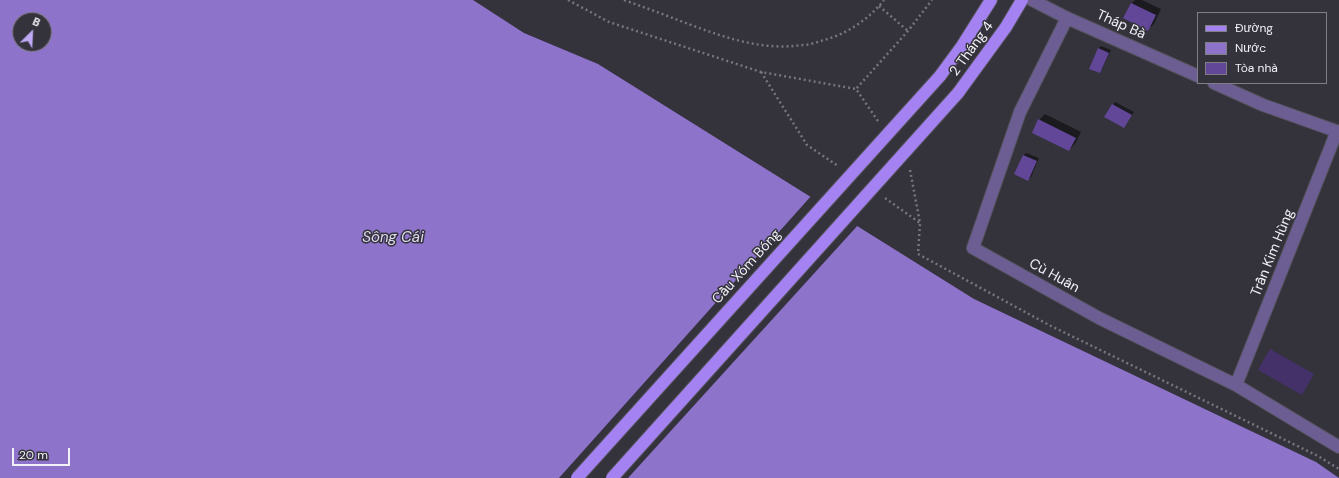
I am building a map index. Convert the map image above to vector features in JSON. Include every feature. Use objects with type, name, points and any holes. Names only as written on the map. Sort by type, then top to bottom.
[{"type":"main road","name":"2 Tháng 4","points":[[940,76],[962,46],[992,0]]},
{"type":"main road","name":"2 Tháng 4","points":[[612,478],[958,93],[1006,27],[1022,0]]},
{"type":"main road","name":"Cầu Xóm Bóng","points":[[577,478],[940,76]]},
{"type":"street","name":"Tháp Bà","points":[[1032,0],[1067,18],[1197,76]]},
{"type":"street","name":"Cù Huân","points":[[1067,18],[1020,112],[973,248],[1099,318],[1236,385],[1339,447]]},
{"type":"street","points":[[1216,84],[1263,105],[1338,132]]},
{"type":"street","name":"Trần Kim Hùng","points":[[1236,385],[1338,132]]},
{"type":"path","points":[[568,0],[609,22],[761,72],[856,89]]},
{"type":"path","points":[[624,0],[725,38],[753,44],[778,46],[804,45],[845,32],[859,24],[884,0]]},
{"type":"path","points":[[879,6],[908,31],[932,0]]},
{"type":"path","points":[[761,72],[807,145],[838,166]]},
{"type":"path","points":[[882,197],[920,223],[918,254],[1051,326],[1318,456],[1339,469]]},
{"type":"shaded area","points":[[1270,349],[1314,374],[1302,395],[1258,370]]},
{"type":"water","name":"Sông Cái","points":[[0,0],[473,0],[524,33],[598,64],[974,299],[1316,462],[1339,478],[0,478]]},
{"type":"pier","points":[[812,195],[859,224],[628,478],[559,478]]},
{"type":"building","points":[[1131,3],[1156,15],[1148,31],[1123,18]]},
{"type":"building","points":[[1098,48],[1109,53],[1100,73],[1089,69]]},
{"type":"building","points":[[1112,104],[1132,115],[1124,128],[1104,117]]},
{"type":"building","points":[[1038,119],[1076,138],[1069,151],[1032,133]]},
{"type":"building","points":[[1023,155],[1037,161],[1028,181],[1014,174]]}]
